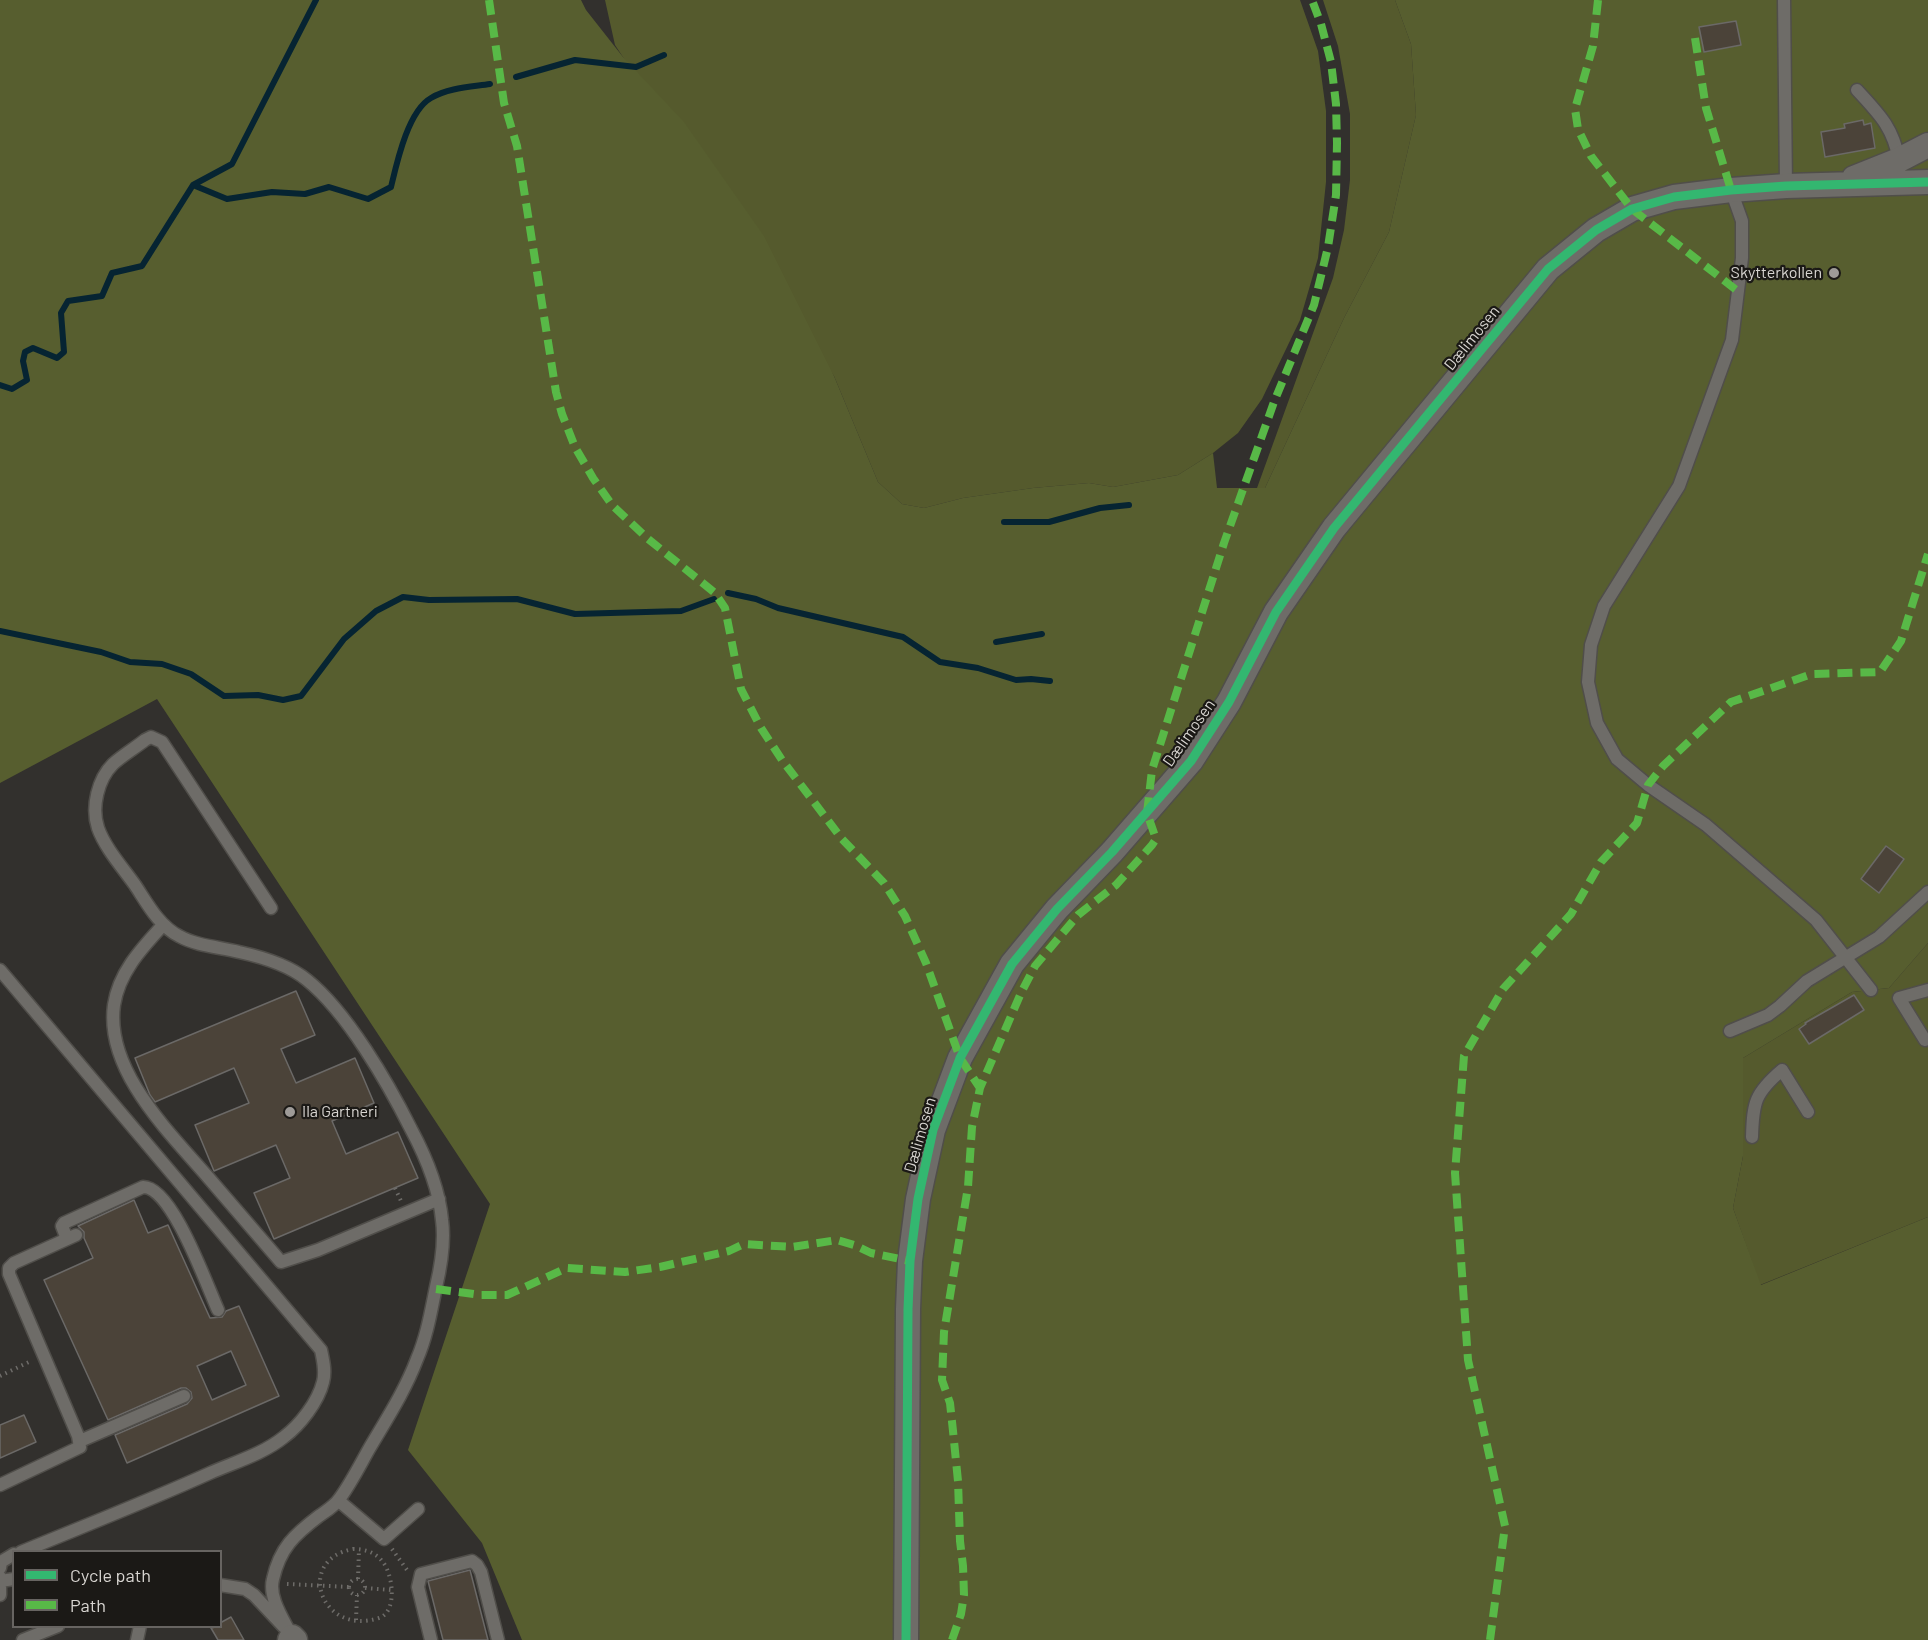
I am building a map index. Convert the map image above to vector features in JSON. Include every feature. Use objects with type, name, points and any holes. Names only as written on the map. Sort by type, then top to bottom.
[{"type":"street","name":"Dælimosen","points":[[1840,184],[1899,160],[1928,145]]},
{"type":"street","name":"Dælimosen","points":[[906,1640],[908,1309],[910,1261],[918,1199],[933,1130],[960,1058],[1012,964],[1057,909],[1112,852],[1191,761],[1229,702],[1276,612],[1334,528],[1548,269],[1596,230],[1632,209],[1674,197],[1786,186],[1928,182]]},
{"type":"lane","points":[[1784,0],[1786,186]]},
{"type":"lane","points":[[1857,90],[1884,121],[1896,141],[1899,160]]},
{"type":"lane","points":[[1731,190],[1742,221],[1743,258],[1732,340],[1679,486],[1604,606],[1591,645],[1588,682],[1597,723],[1617,759],[1648,785],[1706,825],[1816,920],[1871,990]]},
{"type":"lane","points":[[271,908],[162,742],[151,737],[113,765],[103,778],[98,793],[97,826],[104,840],[163,925],[188,941],[241,952],[275,963],[308,981],[348,1026],[393,1093],[429,1169],[439,1199],[443,1223],[441,1263],[428,1326],[405,1387],[339,1501],[293,1536],[281,1556],[272,1583],[274,1599],[293,1639]]},
{"type":"lane","points":[[1730,1031],[1768,1015],[1807,981],[1879,937],[1928,892]]},
{"type":"lane","points":[[163,925],[134,957],[121,982],[114,1005],[114,1028],[122,1059],[149,1110],[281,1262],[318,1250],[439,1199]]},
{"type":"lane","points":[[0,970],[321,1350],[324,1365],[323,1382],[316,1397],[296,1426],[283,1438],[265,1449],[159,1497],[24,1550]]},
{"type":"lane","points":[[1925,1040],[1899,998],[1928,990]]},
{"type":"lane","points":[[1752,1137],[1752,1117],[1756,1098],[1764,1086],[1782,1070],[1808,1112]]},
{"type":"lane","points":[[0,1485],[80,1447],[80,1441],[5,1267],[71,1237],[62,1226],[64,1223],[143,1187],[152,1189],[178,1219],[218,1310]]},
{"type":"lane","points":[[80,1441],[184,1396]]},
{"type":"lane","points":[[339,1501],[384,1539],[418,1509]]},
{"type":"lane","points":[[0,1568],[1,1562],[12,1555]]},
{"type":"lane","points":[[431,1640],[418,1587],[421,1574],[425,1571],[472,1561],[477,1564],[481,1572],[498,1640]]},
{"type":"lane","points":[[0,1579],[0,1595]]},
{"type":"lane","points":[[222,1584],[238,1587],[254,1595],[293,1639]]},
{"type":"lane","points":[[23,1640],[53,1628]]},
{"type":"path","points":[[0,1376],[43,1356]]},
{"type":"path","points":[[384,1539],[418,1587]]},
{"type":"path","points":[[358,1579],[359,1549]]},
{"type":"path","points":[[359,1549],[374,1554],[382,1561],[388,1569],[391,1590],[390,1608],[382,1617],[366,1621],[344,1618],[329,1608],[320,1586],[321,1573],[334,1556],[343,1551],[359,1549]]},
{"type":"path","points":[[349,1587],[351,1582],[358,1579]]},
{"type":"path","points":[[349,1587],[351,1592],[357,1595],[362,1594],[365,1588],[363,1582],[358,1579]]},
{"type":"path","points":[[272,1583],[349,1587]]},
{"type":"path","points":[[365,1588],[391,1590]]},
{"type":"path","points":[[356,1620],[357,1595]]},
{"type":"green space","points":[[0,0],[581,0],[586,10],[623,57],[684,122],[764,236],[834,376],[878,482],[902,504],[924,508],[963,498],[1033,488],[1089,483],[1113,487],[1178,475],[1213,453],[1217,488],[1265,488],[1344,318],[1389,232],[1416,115],[1411,44],[1395,0],[1928,0],[1928,943],[1889,988],[1852,992],[1743,1058],[1743,1156],[1733,1208],[1761,1285],[1928,1217],[1928,1640],[522,1640],[482,1543],[408,1450],[490,1204],[157,699],[0,783]]},
{"type":"green space","points":[[605,0],[1300,0],[1318,51],[1326,111],[1326,182],[1318,258],[1300,320],[1262,399],[1238,433],[1213,453],[1178,475],[1113,487],[1089,483],[1033,488],[963,498],[924,508],[902,504],[878,482],[834,376],[615,45]]},
{"type":"green space","points":[[1323,0],[1395,0],[1411,44],[1416,115],[1389,232],[1344,318],[1265,488],[1257,488],[1333,278],[1344,230],[1350,180],[1350,114],[1338,46]]},
{"type":"green space","points":[[1928,943],[1928,1217],[1760,1285],[1733,1208],[1743,1156],[1743,1058],[1852,992],[1889,988]]},
{"type":"building","points":[[1736,21],[1741,45],[1704,52],[1699,27]]},
{"type":"building","points":[[1863,120],[1864,125],[1871,123],[1875,148],[1825,157],[1821,132],[1845,128],[1844,124]]},
{"type":"building","points":[[1886,846],[1904,859],[1879,893],[1861,879]]},
{"type":"building","name":"Ila Gartneri","points":[[296,991],[315,1035],[281,1049],[296,1083],[355,1058],[374,1103],[332,1121],[346,1154],[398,1132],[418,1178],[274,1239],[254,1193],[290,1178],[276,1145],[214,1171],[195,1125],[249,1103],[234,1068],[155,1102],[135,1058]]},
{"type":"building","points":[[1854,995],[1864,1010],[1809,1044],[1799,1029],[1805,1023]]},
{"type":"building","points":[[134,1200],[148,1233],[168,1225],[210,1318],[222,1317],[226,1311],[239,1306],[279,1396],[127,1463],[115,1435],[187,1404],[192,1398],[191,1392],[186,1388],[181,1388],[108,1420],[44,1280],[93,1258],[84,1238],[84,1232],[78,1226]],"holes":[[[231,1351],[246,1385],[212,1400],[197,1366]]]},
{"type":"building","points":[[24,1415],[36,1442],[0,1458],[0,1425]]},
{"type":"building","points":[[470,1570],[488,1640],[443,1640],[428,1581]]},
{"type":"building","points":[[231,1617],[244,1640],[218,1640],[211,1628],[222,1628],[222,1622]]},
{"type":"waterway","points":[[0,385],[12,389],[27,380],[23,361],[25,352],[33,348],[57,358],[64,352],[61,313],[68,301],[102,296],[112,273],[142,266],[193,185],[232,164],[316,0]]},
{"type":"waterway","points":[[516,77],[575,60],[636,67],[664,55]]},
{"type":"waterway","points":[[193,185],[227,199],[272,192],[305,194],[329,187],[368,199],[391,187],[410,125],[423,105],[431,98],[445,92],[490,84]]},
{"type":"waterway","points":[[1004,522],[1049,522],[1100,508],[1129,505]]},
{"type":"waterway","points":[[728,593],[756,599],[778,608],[903,637],[940,662],[978,668],[1016,680],[1050,681]]},
{"type":"waterway","points":[[0,631],[101,652],[130,662],[162,664],[191,674],[224,696],[258,695],[283,700],[301,696],[344,639],[376,611],[403,597],[429,600],[517,599],[575,614],[681,611],[714,599]]},
{"type":"waterway","points":[[996,642],[1042,634]]},
{"type":"marked path","points":[[489,0],[504,103],[517,146],[556,392],[575,447],[612,505],[647,538],[715,593],[725,608],[741,689],[761,728],[782,760],[842,839],[884,883],[905,916],[926,963],[960,1058],[980,1088]]},
{"type":"marked path","points":[[952,1640],[961,1614],[964,1595],[953,1431],[950,1403],[942,1380],[944,1332],[968,1187],[972,1127],[980,1088],[1035,966],[1078,915],[1116,885],[1156,839],[1147,813],[1152,770],[1224,543],[1274,402],[1314,305],[1328,247],[1336,195],[1336,104],[1331,62],[1312,0]]},
{"type":"marked path","points":[[1598,0],[1593,46],[1575,109],[1578,129],[1591,156],[1632,209],[1739,292]]},
{"type":"marked path","points":[[1695,38],[1706,108],[1731,190]]},
{"type":"marked path","points":[[1490,1640],[1505,1526],[1468,1360],[1455,1173],[1464,1056],[1503,989],[1571,914],[1601,862],[1637,823],[1648,785],[1663,766],[1731,702],[1812,674],[1880,672],[1901,641],[1928,554]]},
{"type":"marked path","points":[[436,1289],[481,1295],[507,1295],[567,1268],[625,1272],[660,1267],[729,1251],[744,1244],[792,1247],[837,1240],[871,1253],[910,1261]]},
{"type":"cycle path","points":[[906,1640],[908,1309],[910,1261],[918,1199],[933,1130],[960,1058],[1012,964],[1057,909],[1112,852],[1191,761],[1229,702],[1276,612],[1334,528],[1548,269],[1596,230],[1632,209],[1674,197],[1786,186],[1928,182]]},
{"type":"place","name":"Skytterkollen","points":[[1834,273]]},
{"type":"place","name":"Ila Gartneri","points":[[290,1112]]}]
